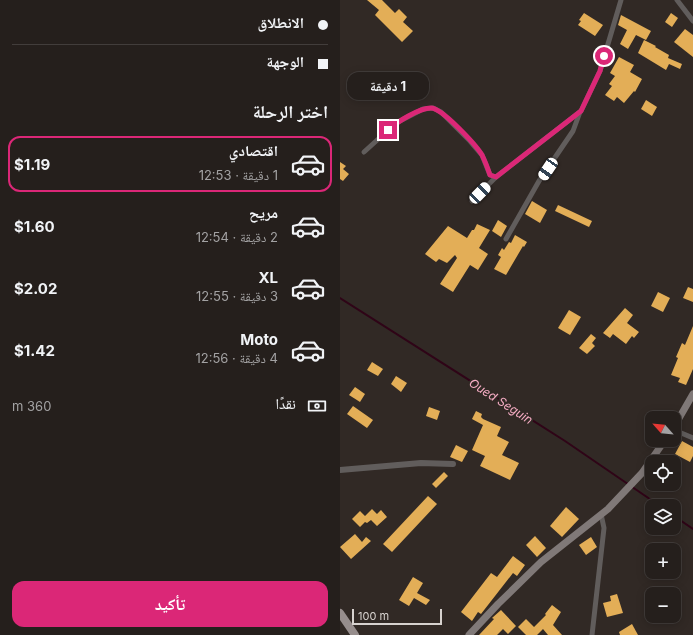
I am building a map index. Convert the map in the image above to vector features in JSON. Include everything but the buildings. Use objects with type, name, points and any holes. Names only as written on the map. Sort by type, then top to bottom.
[{"type":"main road","points":[[681,415],[693,394]]},
{"type":"main road","points":[[470,635],[498,604],[541,562],[608,509],[642,473],[660,447]]},
{"type":"main road","points":[[340,613],[354,635]]},
{"type":"street","points":[[506,239],[539,181],[573,132],[600,71],[621,0]]},
{"type":"street","points":[[677,0],[693,21]]},
{"type":"street","points":[[364,152],[396,124],[423,109],[433,108],[441,112],[470,141],[482,155],[490,175],[496,177]]},
{"type":"street","points":[[472,201],[496,177],[581,111]]},
{"type":"street","points":[[681,432],[693,438]]},
{"type":"street","points":[[340,470],[421,463],[453,464]]},
{"type":"street","points":[[592,635],[604,528],[601,514]]},
{"type":"waterway","name":"Oued Seguin","points":[[340,298],[565,441],[650,499]]},
{"type":"waterway","name":"Oued Seguin","points":[[681,521],[693,529]]},
{"type":"route","points":[[388,130],[423,109],[433,108],[441,112],[470,141],[482,155],[490,175],[496,177],[581,111],[600,71],[604,56]]}]
